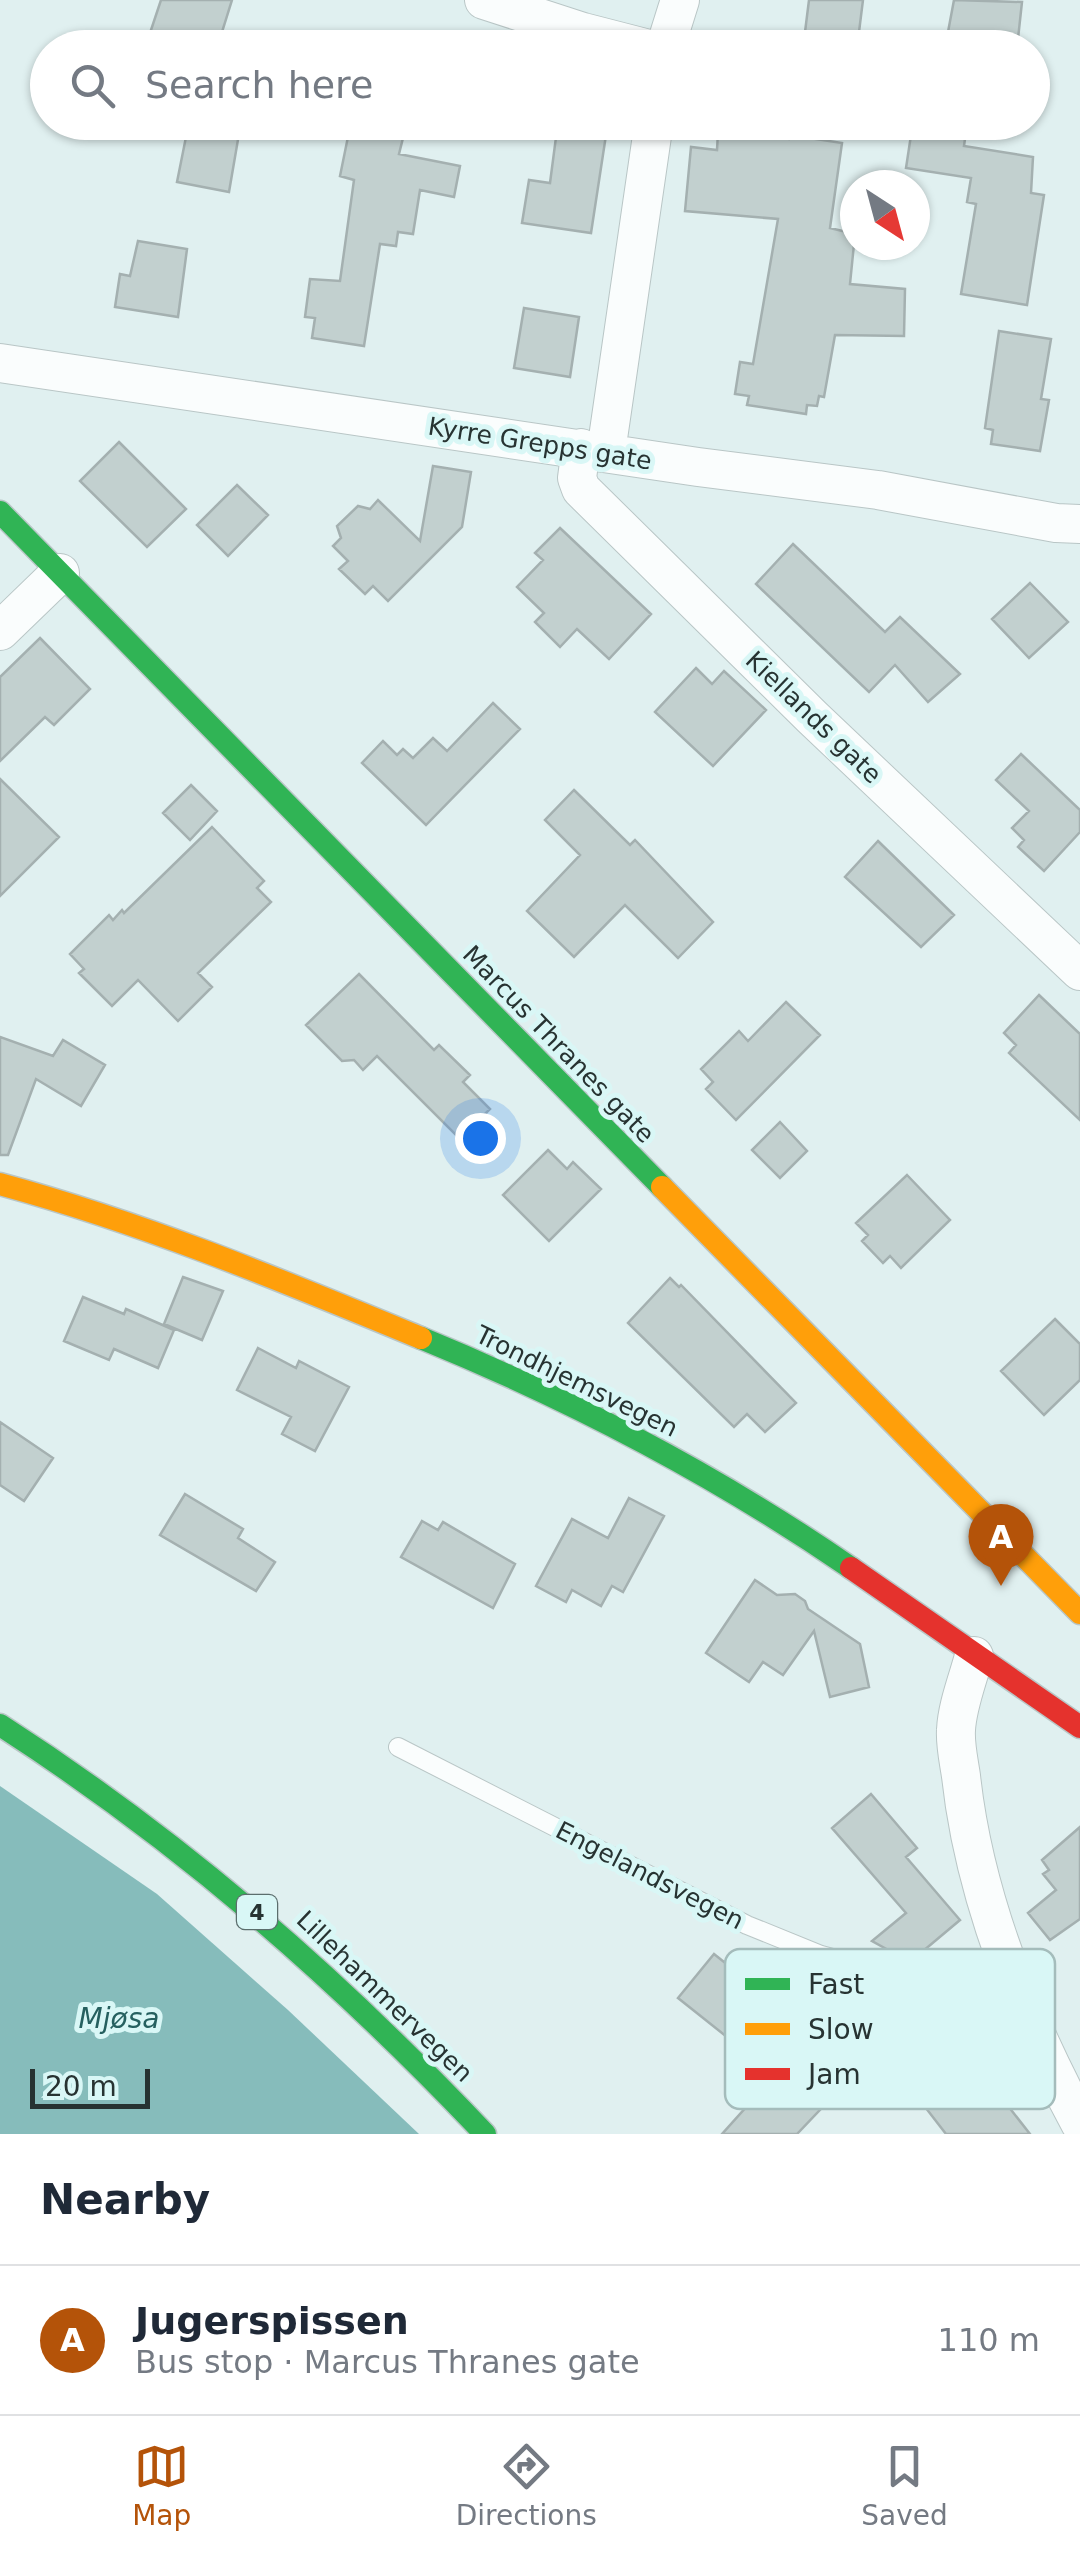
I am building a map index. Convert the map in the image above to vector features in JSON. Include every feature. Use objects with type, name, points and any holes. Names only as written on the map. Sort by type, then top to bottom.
[{"type":"main road","name":"Marcus Thranes gate","points":[[0,512],[1080,1613]]},
{"type":"main road","name":"Trondhjemsvegen","points":[[0,1184],[77,1206],[293,1286],[518,1378],[725,1485],[1080,1727]]},
{"type":"main road","name":"Lillehammervegen","points":[[0,1724],[197,1862],[298,1946],[399,2041],[485,2134]]},
{"type":"street","points":[[484,0],[576,30]]},
{"type":"street","points":[[671,30],[680,0]]},
{"type":"street","name":"Kiellands gate","points":[[651,140],[593,450],[577,478],[581,489],[812,717],[1080,971]]},
{"type":"street","name":"Kyrre Grepps gate","points":[[0,363],[878,490],[1080,524]]},
{"type":"street","points":[[0,631],[60,573]]},
{"type":"street","points":[[974,1656],[956,1730],[966,1818],[1004,1949]]},
{"type":"street","points":[[1055,2075],[1080,2123]]},
{"type":"lane","name":"Engelandsvegen","points":[[398,1747],[747,1925],[806,1949]]},
{"type":"water","name":"Mjøsa","points":[[0,1786],[157,1894],[419,2134],[0,2134]]},
{"type":"building","points":[[161,0],[232,0],[223,30],[151,30]]},
{"type":"building","points":[[809,0],[863,0],[859,30],[805,30]]},
{"type":"building","points":[[954,0],[1022,2],[1019,30],[948,30]]},
{"type":"building","points":[[185,140],[238,140],[229,192],[177,182]]},
{"type":"building","points":[[347,140],[402,140],[399,154],[460,166],[454,197],[420,190],[413,234],[398,232],[396,246],[380,244],[364,346],[312,338],[315,318],[305,317],[310,279],[340,281],[354,180],[340,176]]},
{"type":"building","points":[[556,140],[605,140],[591,233],[522,223],[529,180],[550,183]]},
{"type":"building","points":[[718,140],[842,143],[830,228],[840,230],[840,260],[852,260],[850,284],[905,289],[904,336],[835,335],[824,397],[819,396],[817,406],[807,405],[806,414],[747,405],[749,396],[735,394],[740,362],[753,364],[778,219],[685,211],[691,147],[717,150]]},
{"type":"building","points":[[910,140],[965,140],[964,146],[1033,157],[1031,193],[1044,195],[1027,305],[961,294],[976,204],[967,202],[971,178],[906,168]]},
{"type":"building","points":[[138,241],[187,249],[178,317],[115,307],[120,274],[130,276]]},
{"type":"building","points":[[524,308],[579,317],[570,377],[514,368]]},
{"type":"building","points":[[999,331],[1051,339],[1041,399],[1049,400],[1040,451],[991,444],[993,430],[985,428]]},
{"type":"building","points":[[119,442],[186,509],[147,547],[80,481]]},
{"type":"building","points":[[433,466],[471,472],[462,527],[388,601],[373,586],[365,594],[339,569],[348,561],[333,546],[341,538],[337,526],[358,506],[370,509],[378,500],[420,541]]},
{"type":"building","points":[[237,485],[268,515],[228,556],[197,525]]},
{"type":"building","points":[[560,528],[651,614],[609,659],[577,629],[560,647],[535,622],[544,613],[517,587],[543,560],[535,553]]},
{"type":"building","points":[[793,544],[885,632],[900,617],[960,674],[928,702],[895,665],[869,692],[756,584]]},
{"type":"building","points":[[1030,583],[1068,622],[1029,658],[992,619]]},
{"type":"building","points":[[40,638],[90,689],[54,725],[45,717],[0,761],[0,677]]},
{"type":"building","points":[[696,668],[712,684],[724,671],[766,710],[713,766],[655,712]]},
{"type":"building","points":[[493,703],[520,729],[426,825],[362,763],[383,741],[397,755],[403,749],[413,758],[433,738],[447,751]]},
{"type":"building","points":[[1021,754],[1080,810],[1080,832],[1044,871],[1018,847],[1024,840],[1012,828],[1029,811],[996,780]]},
{"type":"building","points":[[0,779],[59,837],[0,896]]},
{"type":"building","points":[[191,785],[217,811],[190,840],[163,813]]},
{"type":"building","points":[[574,790],[630,845],[635,840],[713,922],[678,958],[625,905],[574,957],[527,911],[580,855],[545,820]]},
{"type":"building","points":[[212,827],[264,881],[257,888],[271,902],[198,973],[212,987],[178,1021],[138,980],[112,1006],[79,973],[84,969],[70,954],[109,915],[113,920],[122,910],[124,913]]},
{"type":"building","points":[[878,841],[954,915],[921,947],[845,877]]},
{"type":"building","points":[[359,974],[434,1050],[439,1045],[470,1075],[463,1082],[490,1109],[460,1139],[377,1056],[363,1070],[354,1060],[342,1061],[306,1025]]},
{"type":"building","points":[[1039,995],[1080,1034],[1080,1120],[1009,1053],[1016,1045],[1004,1033]]},
{"type":"building","points":[[786,1002],[820,1035],[736,1120],[706,1089],[713,1082],[701,1069],[739,1031],[748,1041]]},
{"type":"building","points":[[0,1037],[53,1056],[63,1040],[105,1065],[81,1106],[36,1079],[8,1155],[0,1155]]},
{"type":"building","points":[[780,1122],[807,1151],[780,1178],[752,1150]]},
{"type":"building","points":[[548,1150],[567,1169],[573,1162],[601,1189],[549,1241],[503,1195]]},
{"type":"building","points":[[907,1175],[950,1220],[901,1268],[890,1256],[883,1263],[862,1241],[868,1235],[856,1223]]},
{"type":"building","points":[[183,1277],[223,1291],[202,1340],[164,1324]]},
{"type":"building","points":[[670,1278],[796,1403],[765,1432],[747,1414],[734,1427],[628,1323]]},
{"type":"building","points":[[83,1297],[124,1314],[126,1309],[174,1330],[158,1368],[114,1349],[109,1360],[64,1341]]},
{"type":"building","points":[[1055,1319],[1080,1344],[1080,1380],[1044,1415],[1001,1371]]},
{"type":"building","points":[[258,1348],[296,1368],[299,1361],[349,1387],[315,1451],[282,1434],[291,1417],[237,1390]]},
{"type":"building","points":[[0,1422],[53,1458],[24,1501],[0,1485]]},
{"type":"building","points":[[185,1494],[243,1529],[238,1538],[275,1562],[256,1591],[160,1535]]},
{"type":"building","points":[[629,1498],[664,1516],[623,1592],[612,1586],[601,1606],[572,1590],[566,1602],[536,1586],[572,1519],[608,1538]]},
{"type":"building","points":[[422,1521],[438,1530],[443,1522],[515,1564],[493,1608],[401,1557]]},
{"type":"building","points":[[755,1580],[777,1595],[795,1594],[808,1609],[860,1644],[869,1687],[830,1697],[814,1631],[783,1675],[763,1662],[749,1682],[706,1653]]},
{"type":"building","points":[[871,1794],[917,1848],[906,1857],[960,1920],[925,1949],[886,1949],[872,1941],[906,1913],[832,1828]]},
{"type":"building","points":[[1080,1827],[1080,1919],[1050,1940],[1028,1913],[1056,1890],[1043,1874],[1049,1870],[1042,1860]]},
{"type":"building","points":[[714,1954],[725,1963],[725,2035],[678,1998]]},
{"type":"building","points":[[744,2109],[821,2109],[797,2134],[722,2134]]},
{"type":"building","points":[[927,2109],[1010,2109],[1030,2134],[946,2134]]},
{"type":"traffic: fast","points":[[0,512],[662,1187]]},
{"type":"traffic: fast","points":[[421,1338],[642,1441],[851,1568]]},
{"type":"traffic: fast","points":[[0,1725],[132,1816],[255,1914],[372,2020],[485,2134]]},
{"type":"traffic: slow","points":[[0,1184],[160,1235],[421,1338]]},
{"type":"traffic: slow","points":[[662,1187],[1080,1613]]},
{"type":"traffic: jam","points":[[851,1568],[1080,1727]]},
{"type":"place","name":"Jugerspissen","points":[[1001,1586]]}]
